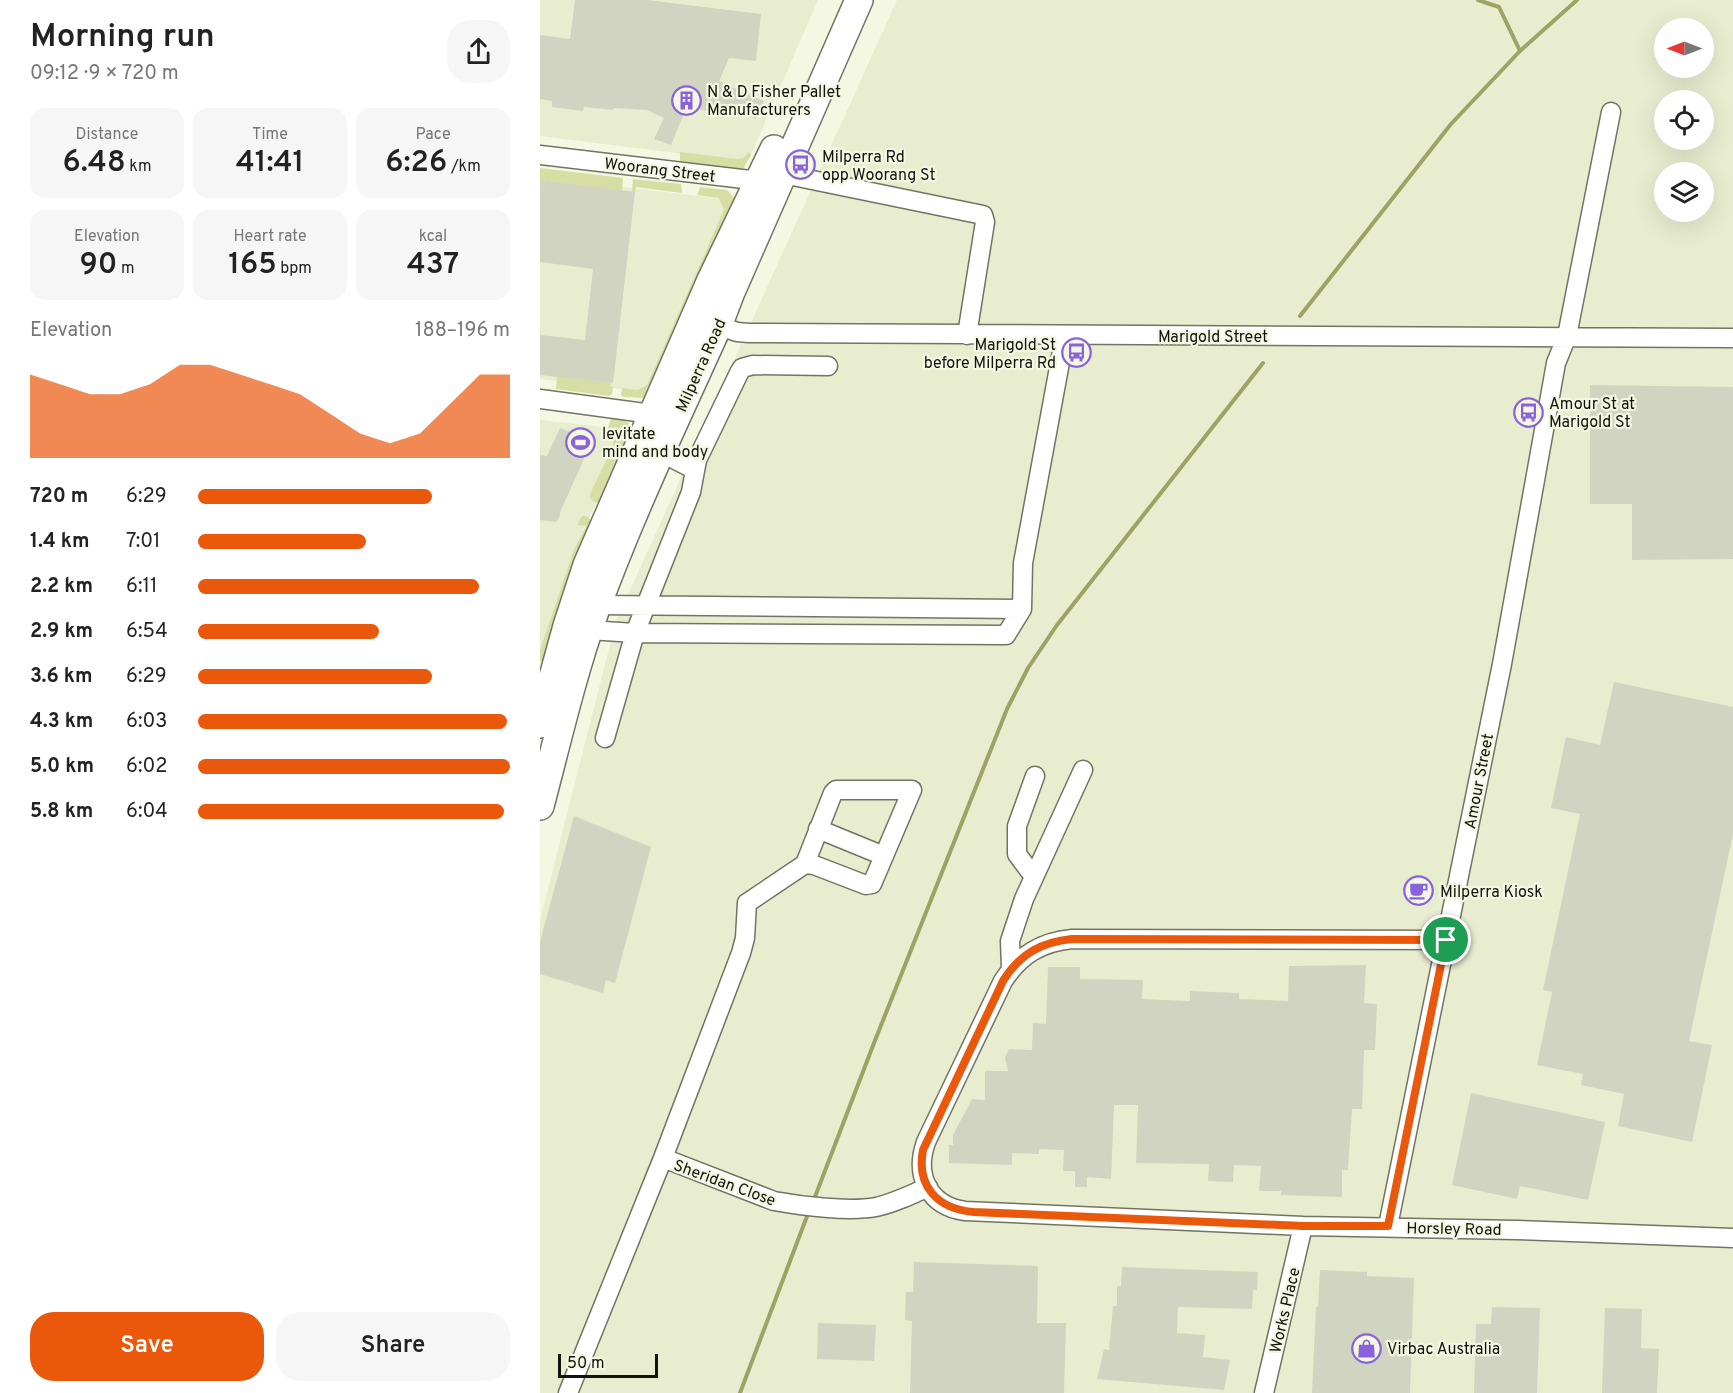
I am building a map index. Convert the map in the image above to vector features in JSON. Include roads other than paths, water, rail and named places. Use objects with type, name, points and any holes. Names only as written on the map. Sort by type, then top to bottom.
[{"type":"highway","name":"Milperra Road","points":[[540,724],[578,591],[652,414],[707,322],[731,292],[842,0]]},
{"type":"highway","name":"Milperra Road","points":[[774,180],[859,0]]},
{"type":"highway","name":"Milperra Road","points":[[540,806],[574,678],[593,617],[621,542],[662,453],[707,322]]},
{"type":"street","name":"Amour Street","points":[[1388,1226],[1502,664],[1556,363],[1567,336],[1611,112]]},
{"type":"street","name":"Woorang Street","points":[[540,155],[774,180],[982,215],[985,222],[967,334]]},
{"type":"street","name":"Marigold Street","points":[[707,322],[749,333],[1733,338]]},
{"type":"street","points":[[810,333],[810,366]]},
{"type":"street","points":[[593,617],[634,633],[1001,636],[1009,632],[1022,609],[1023,563],[1065,335]]},
{"type":"street","points":[[605,738],[634,633],[691,492],[697,460],[742,368],[753,365],[828,366]]},
{"type":"street","points":[[540,399],[652,414]]},
{"type":"street","points":[[662,453],[695,470]]},
{"type":"street","points":[[593,617],[646,607],[1022,609]]},
{"type":"street","points":[[1011,968],[1010,941],[1024,899],[1083,770]]},
{"type":"street","points":[[1034,878],[1017,854],[1017,826],[1035,776]]},
{"type":"street","points":[[836,790],[912,790],[884,856],[872,884],[866,885],[805,864],[836,790]]},
{"type":"street","points":[[818,829],[884,856]]},
{"type":"street","name":"Sheridan Close","points":[[568,1393],[663,1158],[741,953],[745,938],[747,903],[805,864]]},
{"type":"street","points":[[928,1187],[921,1164],[926,1142],[1011,968],[1033,949],[1058,940],[1088,939],[1446,940]]},
{"type":"street","name":"Sheridan Close","points":[[663,1158],[774,1202],[789,1204],[875,1207],[891,1203],[928,1187]]},
{"type":"street","name":"Horsley Road","points":[[928,1187],[942,1204],[965,1211],[1303,1226],[1388,1226],[1733,1238]]},
{"type":"street","name":"Works Place","points":[[1264,1393],[1303,1226]]},
{"type":"waterway","points":[[1478,0],[1499,7],[1520,51]]},
{"type":"waterway","points":[[1300,316],[1451,124],[1520,51],[1577,0]]},
{"type":"waterway","points":[[813,1202],[1007,709],[1028,668],[1057,625],[1263,363]]},
{"type":"waterway","points":[[740,1393],[809,1211]]},
{"type":"place","name":"N & D Fisher Pallet Manufacturers","points":[[686,100]]},
{"type":"place","name":"Milperra Rd opp Woorang St","points":[[801,165]]},
{"type":"place","name":"Marigold St before Milperra Rd","points":[[1077,353]]},
{"type":"place","name":"Amour St at Marigold St","points":[[1528,412]]},
{"type":"place","name":"levitate mind and body","points":[[581,442]]},
{"type":"place","name":"Milperra Kiosk","points":[[1419,891]]},
{"type":"place","name":"Virbac Australia","points":[[1366,1348]]}]
